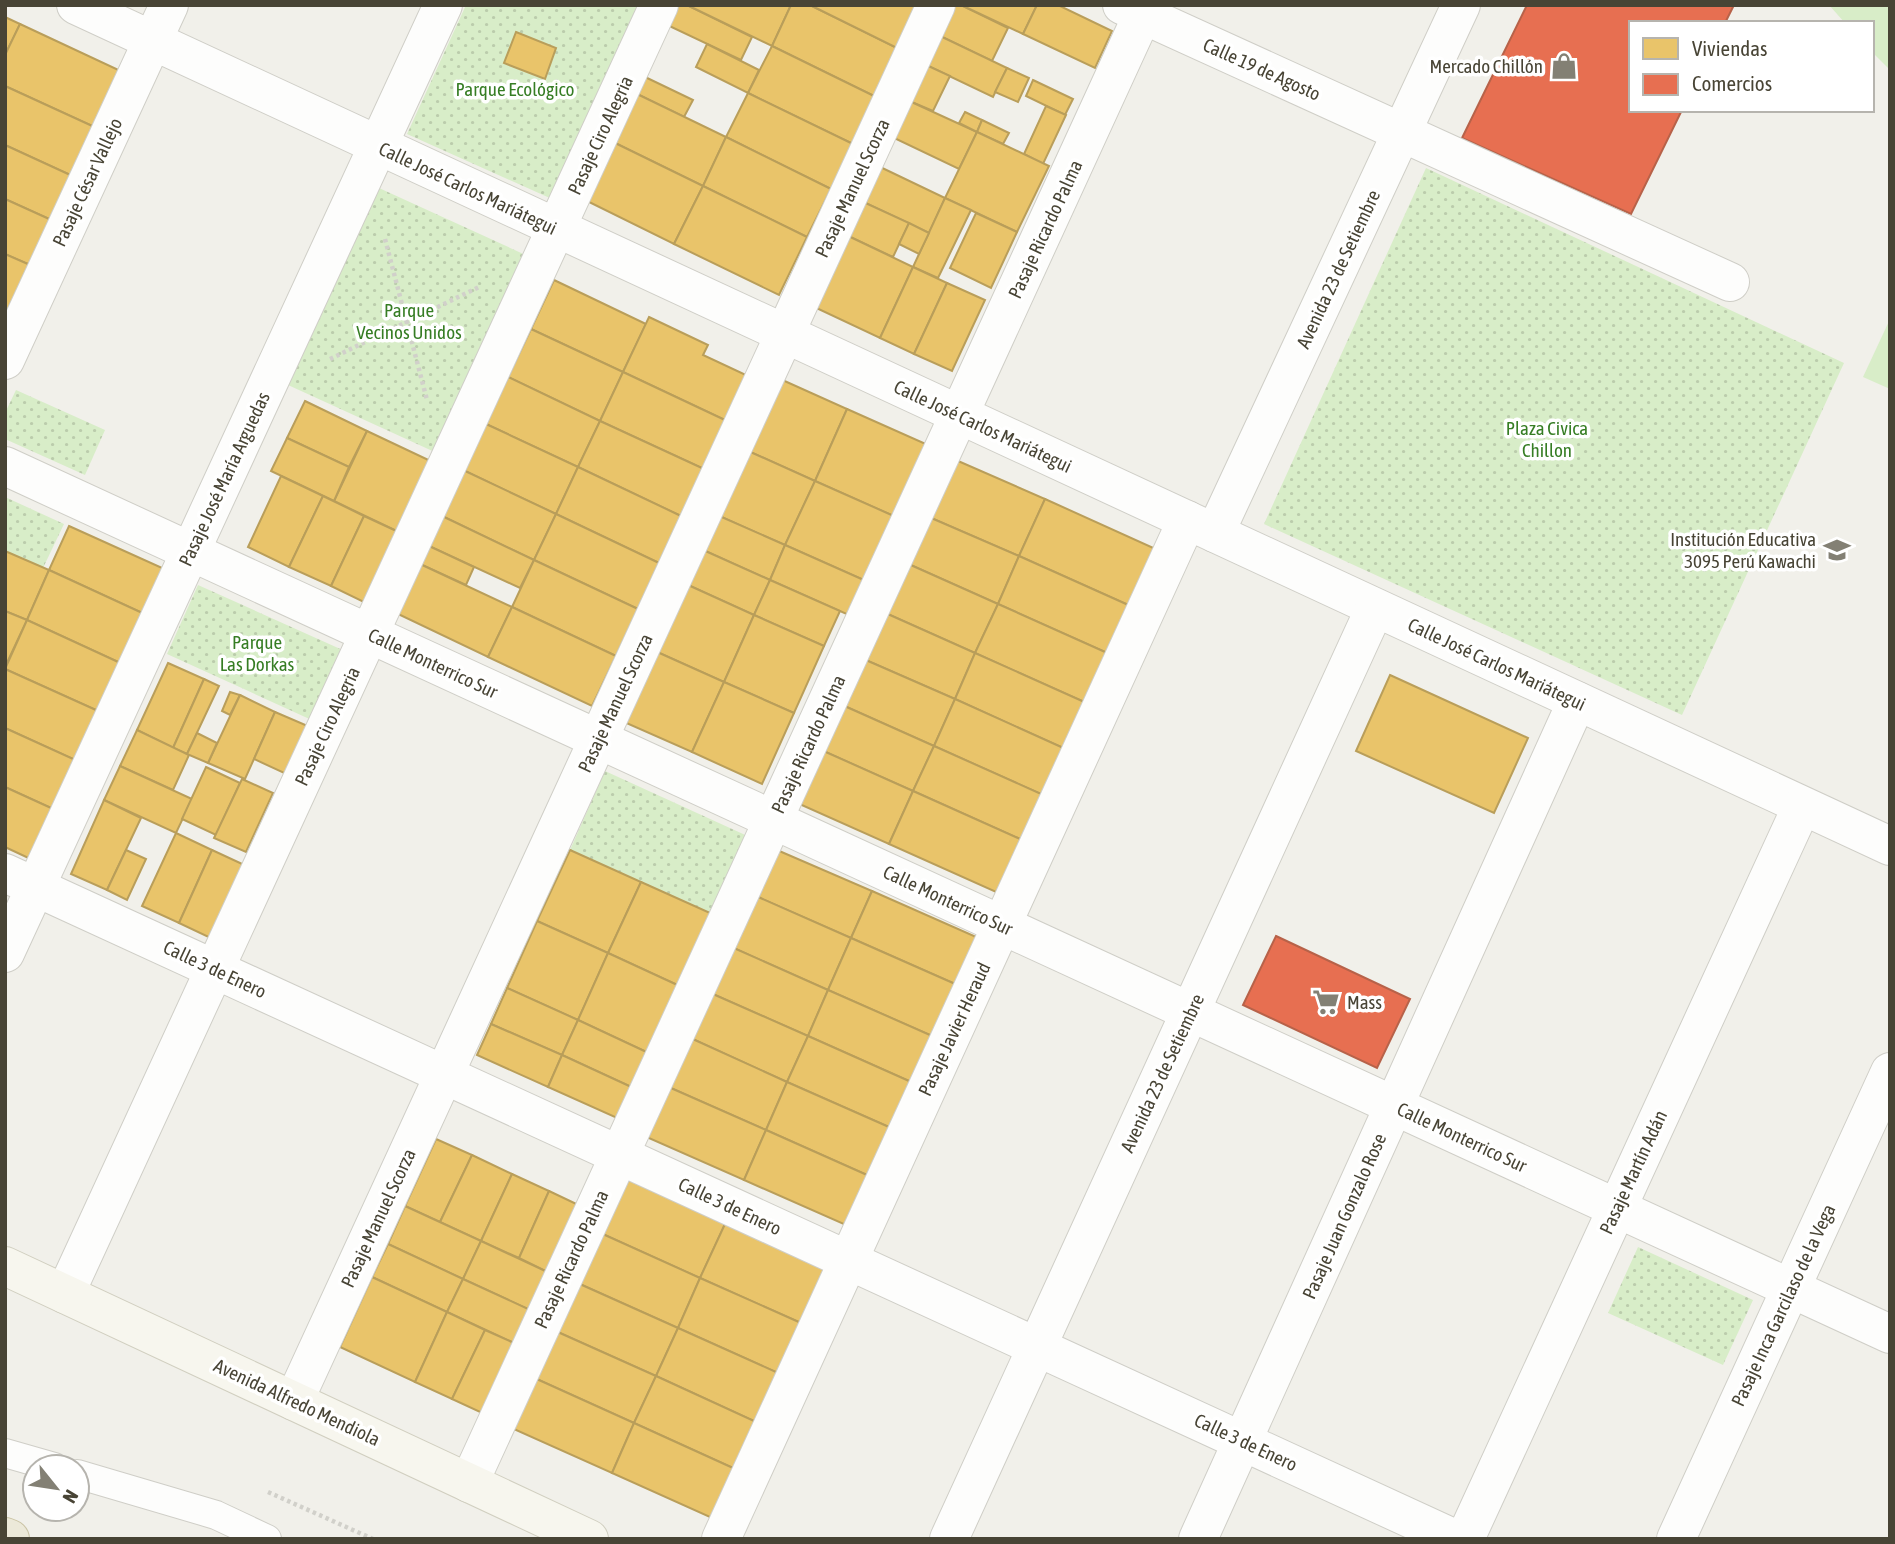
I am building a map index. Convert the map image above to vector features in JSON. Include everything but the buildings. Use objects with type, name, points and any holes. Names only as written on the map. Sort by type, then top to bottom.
[{"type":"street","name":"Calle José Carlos Mariátegui","points":[[76,5],[153,41],[372,158],[551,241],[785,334],[1890,846]]},
{"type":"street","name":"Pasaje César Vallejo","points":[[5,360],[169,5]]},
{"type":"street","name":"Pasaje José María Arguedas","points":[[5,953],[20,880],[191,551],[443,5]]},
{"type":"street","name":"Pasaje Ciro Alegria","points":[[65,1294],[659,5]]},
{"type":"street","name":"Pasaje Manuel Scorza","points":[[294,1401],[936,5]]},
{"type":"street","name":"Avenida 23 de Setiembre","points":[[1201,527],[1402,132],[1461,5]]},
{"type":"street","name":"Calle 19 de Agosto","points":[[1137,8],[1730,282]]},
{"type":"street","name":"Pasaje Ricardo Palma","points":[[469,1483],[960,415],[1137,8]]},
{"type":"street","name":"Calle Monterrico Sur","points":[[5,466],[1890,1334]]},
{"type":"street","name":"Pasaje Javier Heraud","points":[[721,1539],[1002,925],[1201,527]]},
{"type":"street","name":"Avenida 23 de Setiembre","points":[[949,1539],[1375,608]]},
{"type":"street","name":"Pasaje Juan Gonzalo Rose","points":[[1198,1539],[1577,701]]},
{"type":"street","name":"Pasaje Martín Adán","points":[[1465,1539],[1801,806]]},
{"type":"street","name":"Calle 3 de Enero","points":[[20,880],[1455,1539]]},
{"type":"street","name":"Pasaje Inca Garcilaso de la Vega","points":[[1676,1539],[1890,1072]]},
{"type":"street","name":"Avenida Alfredo Mendiola","points":[[5,1266],[589,1539]]},
{"type":"lane","points":[[91,1478],[216,1515],[267,1539]]},
{"type":"path","points":[[372,158],[428,404]]},
{"type":"path","points":[[265,389],[408,323],[551,241]]},
{"type":"path","points":[[257,1486],[373,1539]]},
{"type":"green space","name":"Parque Ecológico","points":[[466,5],[640,5],[552,199],[407,134]]},
{"type":"green space","points":[[1829,5],[1890,5],[1890,70],[1874,54],[1874,21],[1843,21]]},
{"type":"green space","name":"Plaza Civica Chillon","points":[[1426,168],[1844,363],[1682,715],[1264,524]]},
{"type":"green space","name":"Parque Vecinos Unidos","points":[[379,188],[530,257],[439,454],[288,385]]},
{"type":"green space","points":[[1890,319],[1890,389],[1863,377]]},
{"type":"green space","points":[[16,390],[105,430],[85,475],[5,439],[5,413]]},
{"type":"green space","points":[[5,497],[64,524],[43,568],[5,551]]},
{"type":"green space","name":"Parque Las Dorkas","points":[[198,585],[347,652],[316,722],[167,654]]},
{"type":"green space","points":[[605,771],[754,839],[719,917],[570,850]]},
{"type":"green space","points":[[1638,1247],[1753,1300],[1723,1365],[1608,1313]]},
{"type":"place","name":"Mercado Chillón","points":[[1564,66]]},
{"type":"place","name":"Institución Educativa 3095 Perú Kawachi","points":[[1837,550]]},
{"type":"place","name":"Mass","points":[[1326,1002]]}]
